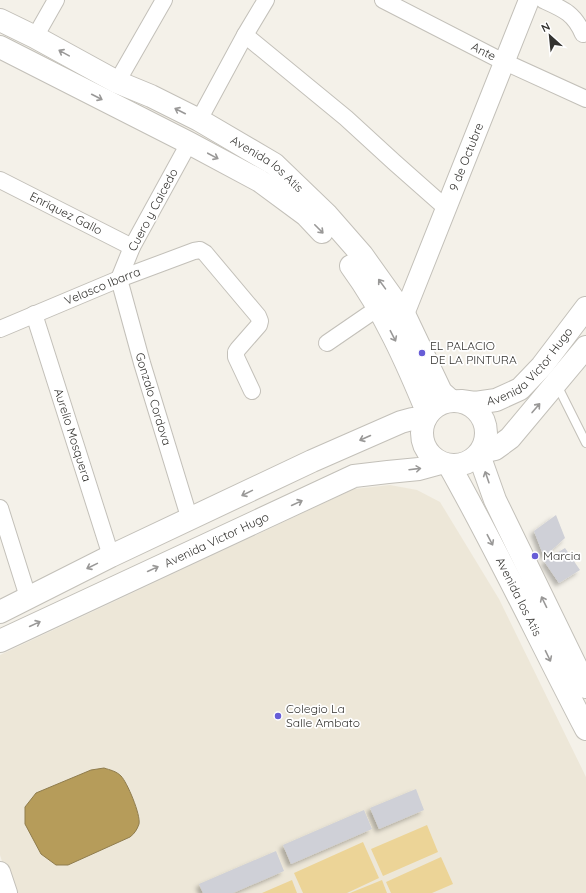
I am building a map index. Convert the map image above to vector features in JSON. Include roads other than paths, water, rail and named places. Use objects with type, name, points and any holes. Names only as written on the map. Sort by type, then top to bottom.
[{"type":"main road","name":"Avenida los Atis","points":[[0,20],[35,37],[117,82],[151,96],[199,120],[274,164],[326,215],[362,255],[404,314],[441,392],[456,401],[471,405],[479,412],[485,421],[487,432],[486,442],[480,453],[495,500],[586,687]]},
{"type":"main road","name":"Avenida los Atis","points":[[0,47],[189,143],[260,181],[306,215],[336,246],[365,285],[414,380],[426,417],[422,429],[422,439],[426,449],[432,457],[445,464],[515,588],[586,729]]},
{"type":"main road","name":"Avenida Victor Hugo","points":[[456,401],[475,403],[496,400],[520,389],[542,366],[586,308]]},
{"type":"main road","points":[[445,464],[460,465],[470,461],[480,453],[495,449],[510,438],[586,347]]},
{"type":"main road","points":[[0,612],[111,556],[190,520],[312,461],[401,422],[426,417],[438,405],[456,401]]},
{"type":"main road","name":"Avenida Victor Hugo","points":[[0,641],[354,476],[419,469],[445,464]]},
{"type":"street","points":[[35,37],[56,0]]},
{"type":"street","points":[[117,82],[164,0]]},
{"type":"street","points":[[199,120],[245,35],[266,0]]},
{"type":"street","name":"Ante","points":[[383,0],[496,58],[586,99]]},
{"type":"street","name":"9 de Octubre","points":[[404,314],[529,0]]},
{"type":"street","points":[[543,0],[565,10],[578,23],[583,34]]},
{"type":"street","points":[[245,35],[346,118],[446,208]]},
{"type":"street","name":"Cuero y Caicedo","points":[[119,279],[132,247],[189,143]]},
{"type":"street","name":"Enriquez Gallo","points":[[0,180],[132,247]]},
{"type":"street","name":"Velasco Ibarra","points":[[0,329],[119,279],[200,250],[205,253],[258,316],[260,321],[260,325],[236,352],[236,357],[252,392]]},
{"type":"street","name":"Gonzalo Cordova","points":[[119,279],[142,364],[190,520]]},
{"type":"street","points":[[327,343],[378,308]]},
{"type":"street","name":"Aurelio Mosquera","points":[[34,314],[111,556]]},
{"type":"street","points":[[0,508],[28,597]]},
{"type":"street","points":[[0,872],[7,893]]},
{"type":"lane","points":[[556,384],[586,443]]},
{"type":"place","name":"EL PALACIO DE LA PINTURA","points":[[422,353]]},
{"type":"place","name":"Marcia","points":[[535,556]]},
{"type":"place","name":"Colegio La Salle Ambato","points":[[278,716]]}]
